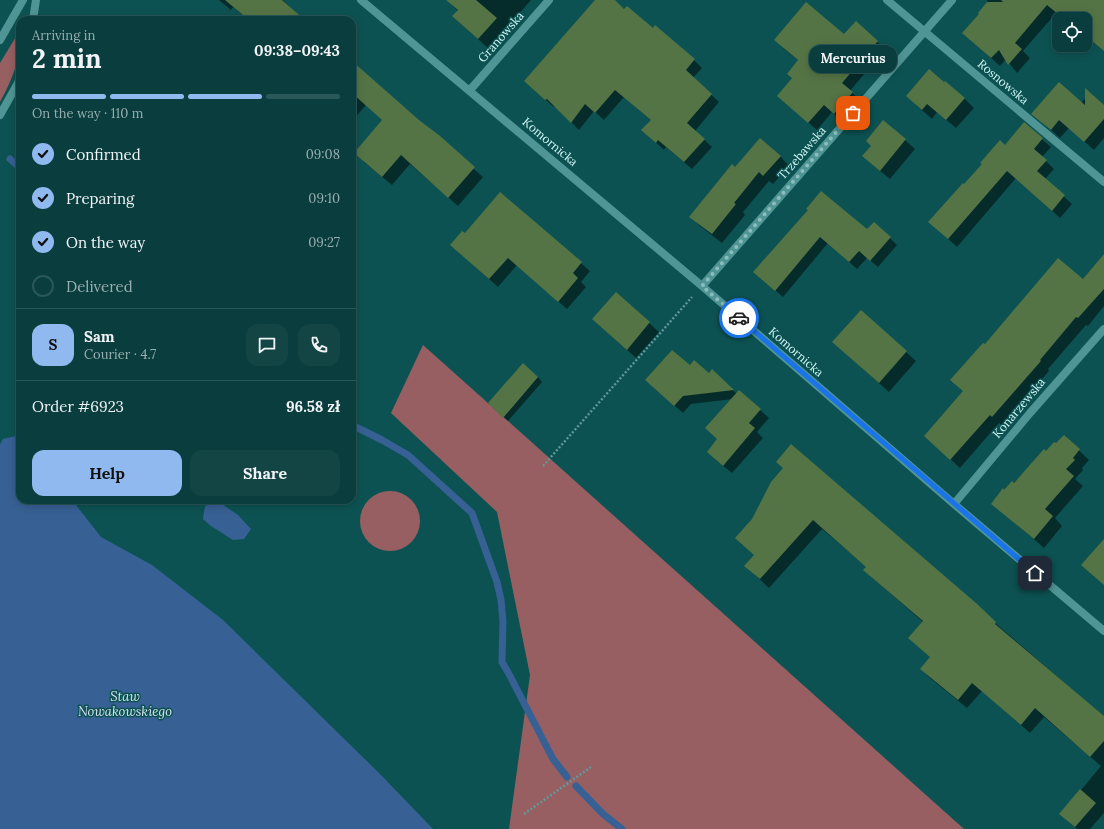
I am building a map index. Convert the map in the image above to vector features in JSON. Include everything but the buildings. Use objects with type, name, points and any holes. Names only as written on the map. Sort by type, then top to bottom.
[{"type":"street","points":[[0,40],[23,0]]},
{"type":"street","points":[[34,16],[36,0]]},
{"type":"street","name":"Komornicka","points":[[361,0],[702,286],[954,504],[1104,631]]},
{"type":"street","name":"Granowska","points":[[470,90],[550,0]]},
{"type":"street","name":"Rosnowska","points":[[887,0],[1104,182]]},
{"type":"street","name":"Trzebawska","points":[[702,286],[952,0]]},
{"type":"street","points":[[0,115],[16,87]]},
{"type":"street","name":"Konarzewska","points":[[954,504],[1030,413],[1104,329]]},
{"type":"path","points":[[543,466],[702,286]]},
{"type":"path","points":[[524,814],[591,767]]},
{"type":"shaded area","points":[[16,37],[16,66],[0,102],[0,63]]},
{"type":"shaded area","points":[[423,345],[964,829],[509,829],[530,675],[497,512],[391,413]]},
{"type":"shaded area","points":[[390,491],[406,496],[411,500],[415,505],[420,521],[415,537],[411,542],[406,546],[390,551],[374,546],[369,542],[365,537],[360,521],[365,505],[369,500],[374,496]]},
{"type":"water","name":"Staw Nowakowskiego","points":[[16,436],[16,504],[75,504],[101,537],[152,565],[223,620],[381,775],[433,829],[0,829],[0,444],[3,439]]},
{"type":"water","points":[[222,504],[238,515],[251,529],[244,539],[233,540],[203,519],[205,506]]},
{"type":"waterway","points":[[10,159],[16,164]]},
{"type":"waterway","points":[[356,427],[408,455],[472,513],[497,582],[501,600],[503,621],[502,662],[553,759],[567,777]]},
{"type":"waterway","points":[[576,786],[603,814],[622,829]]},
{"type":"way so far","points":[[739,318],[702,286],[853,113]]},
{"type":"place","name":"Mercurius","points":[[853,113]]},
{"type":"route","points":[[739,318],[1035,573]]}]
